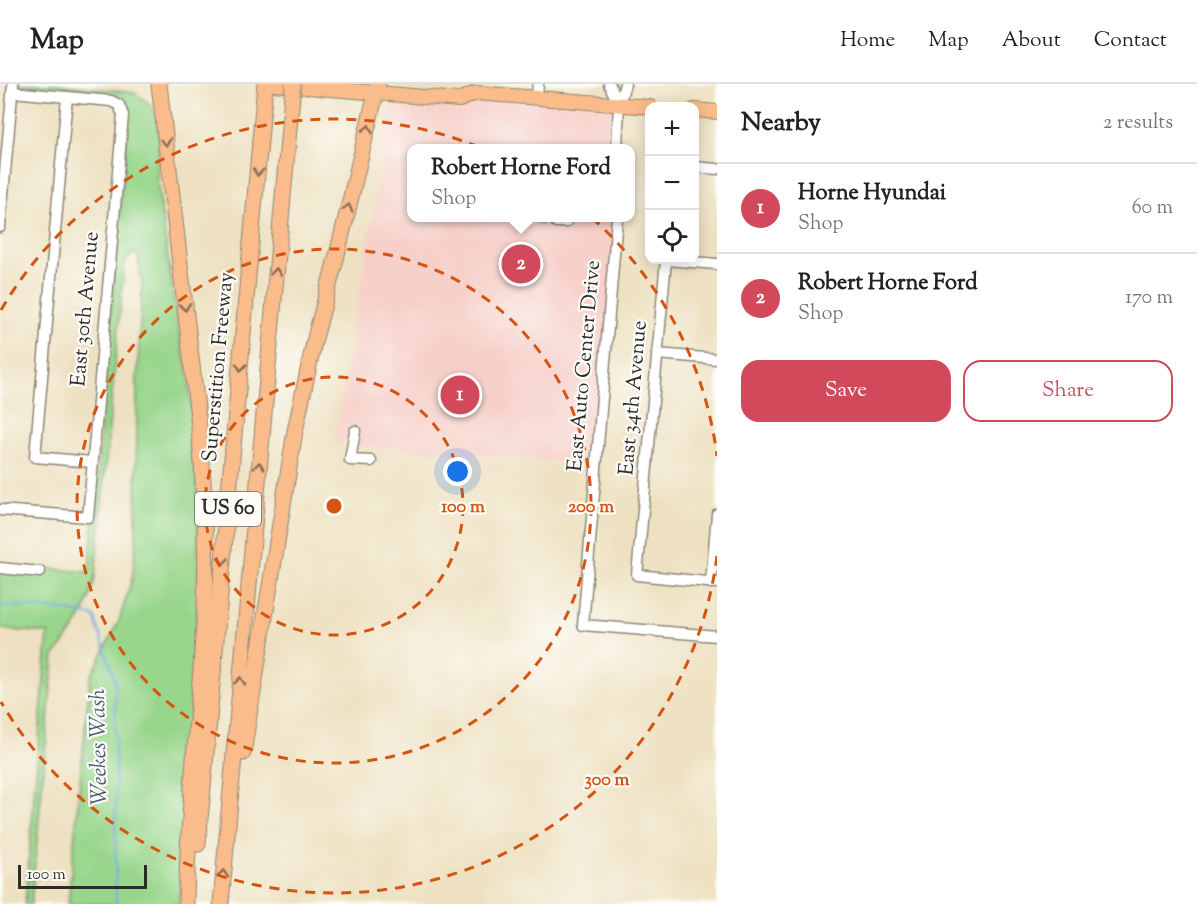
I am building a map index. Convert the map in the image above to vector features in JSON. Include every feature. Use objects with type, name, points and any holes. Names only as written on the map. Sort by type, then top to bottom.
[{"type":"highway","points":[[159,84],[198,417],[205,527],[205,603],[186,904]]},
{"type":"highway","name":"Superstition Freeway","points":[[193,904],[266,84]]},
{"type":"highway","name":"US 60","points":[[221,904],[293,84]]},
{"type":"highway","points":[[226,844],[241,766],[295,431],[314,343],[377,89]]},
{"type":"main road","points":[[273,84],[377,89],[459,100],[471,89],[537,90],[619,104],[645,106]]},
{"type":"main road","points":[[699,110],[717,112]]},
{"type":"street","points":[[609,84],[619,104]]},
{"type":"street","points":[[616,144],[619,104],[625,84]]},
{"type":"street","points":[[0,227],[12,88],[67,97],[35,457],[92,462]]},
{"type":"street","name":"East 30th Avenue","points":[[0,510],[88,517],[123,115],[119,105],[111,101],[67,97]]},
{"type":"street","points":[[699,167],[717,169]]},
{"type":"street","name":"East Auto Center Drive","points":[[617,222],[584,625],[717,636]]},
{"type":"street","points":[[699,263],[717,264]]},
{"type":"street","name":"East 34th Avenue","points":[[666,264],[636,575],[714,583]]},
{"type":"street","points":[[657,354],[717,358]]},
{"type":"street","points":[[355,431],[350,460],[371,462]]},
{"type":"street","points":[[714,583],[717,514]]},
{"type":"street","points":[[0,568],[40,572]]},
{"type":"shaded area","points":[[476,93],[619,104],[617,144],[407,144],[407,222],[617,222],[597,467],[575,463],[334,443],[393,94]]},
{"type":"green space","points":[[19,84],[55,84],[135,93],[151,105],[155,114],[159,140],[157,180],[177,323],[188,374],[197,475],[199,600],[179,904],[68,904],[90,678],[119,621],[132,579],[136,543],[137,381],[142,285],[138,255],[133,253],[124,263],[95,577],[89,600],[80,619],[54,656],[31,904],[25,904],[48,633],[0,629],[0,571],[42,568],[89,572],[128,114],[124,103],[115,96],[24,88]]},
{"type":"waterway","name":"Weekes Wash","points":[[0,605],[62,610],[94,616],[115,680],[116,904]]},
{"type":"place","name":"Robert Horne Ford","points":[[521,264]]},
{"type":"place","name":"Horne Hyundai","points":[[460,395]]}]
